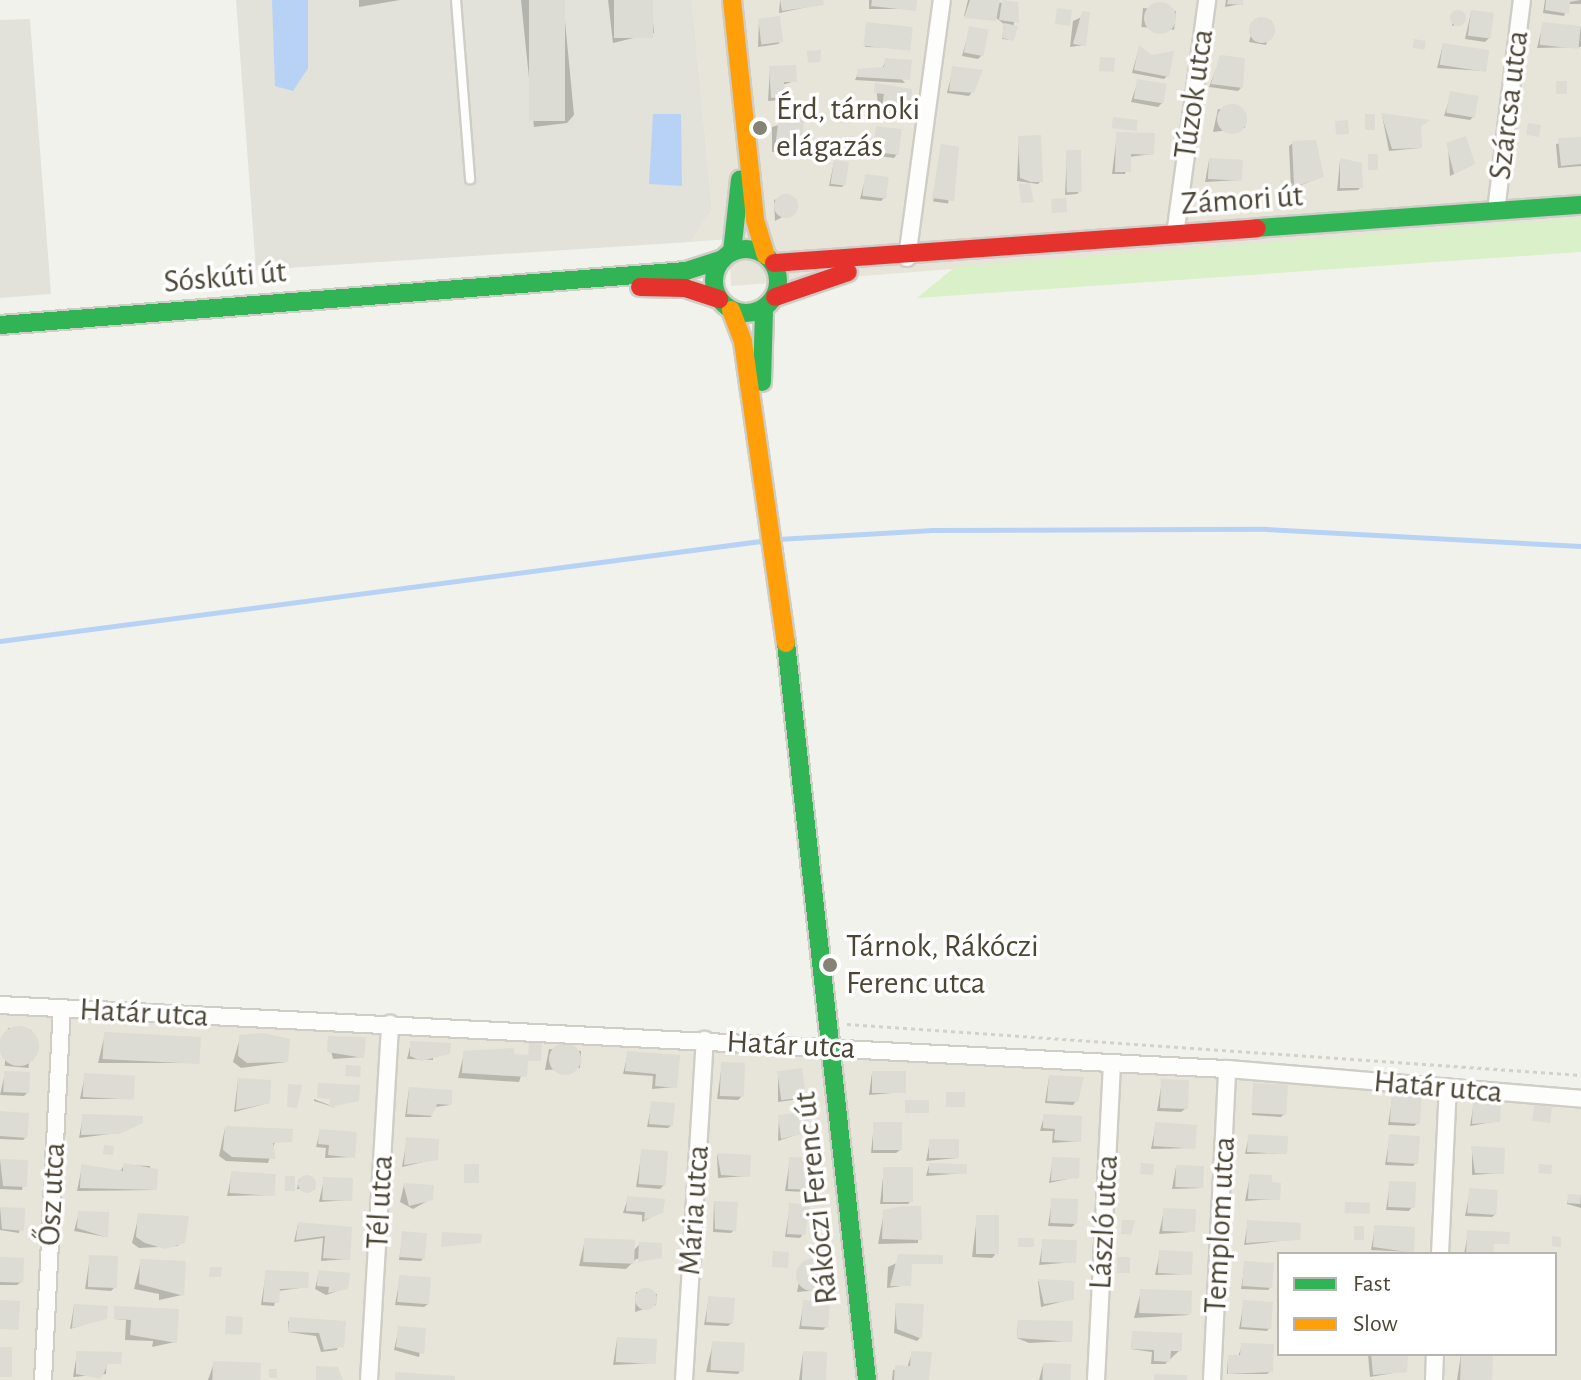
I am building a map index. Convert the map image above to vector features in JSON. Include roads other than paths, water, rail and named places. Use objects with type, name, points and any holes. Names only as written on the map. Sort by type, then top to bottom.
[{"type":"main road","points":[[732,0],[741,106],[770,259],[763,459]]},
{"type":"main road","points":[[741,106],[728,256],[714,282],[725,304],[763,459]]},
{"type":"main road","name":"Zámori út","points":[[728,256],[770,259],[907,258],[1581,205]]},
{"type":"main road","name":"Sóskúti út","points":[[0,325],[686,271],[728,256]]},
{"type":"main road","name":"Zámori út","points":[[769,303],[809,281],[907,258]]},
{"type":"main road","name":"Sóskúti út","points":[[455,289],[685,288],[725,304],[769,303]]},
{"type":"main road","name":"Rákóczi Ferenc út","points":[[763,459],[867,1380]]},
{"type":"street","points":[[907,258],[942,0]]},
{"type":"street","name":"Túzok utca","points":[[1175,235],[1207,0]]},
{"type":"street","name":"Szárcsa utca","points":[[1496,211],[1522,0]]},
{"type":"street","name":"Határ utca","points":[[0,1005],[1227,1069],[1581,1099]]},
{"type":"street","name":"Ősz utca","points":[[43,1380],[62,1009]]},
{"type":"street","name":"Tél utca","points":[[369,1380],[390,1024]]},
{"type":"street","name":"Mária utca","points":[[684,1380],[705,1040]]},
{"type":"street","name":"László utca","points":[[1096,1380],[1112,1064]]},
{"type":"street","name":"Templom utca","points":[[1212,1380],[1227,1069]]},
{"type":"street","points":[[1440,1252],[1448,1087]]},
{"type":"street","points":[[1434,1380],[1435,1356]]},
{"type":"lane","points":[[456,0],[470,179]]},
{"type":"water","points":[[272,0],[308,0],[308,68],[293,91],[275,86]]},
{"type":"water","points":[[653,114],[681,114],[682,186],[649,184]]},
{"type":"waterway","points":[[778,539],[933,530],[1266,529],[1581,546]]},
{"type":"waterway","points":[[0,641],[768,540]]},
{"type":"place","name":"Érd, tárnoki elágazás","points":[[760,128]]},
{"type":"place","name":"Tárnok, Rákóczi Ferenc utca","points":[[830,965]]}]
